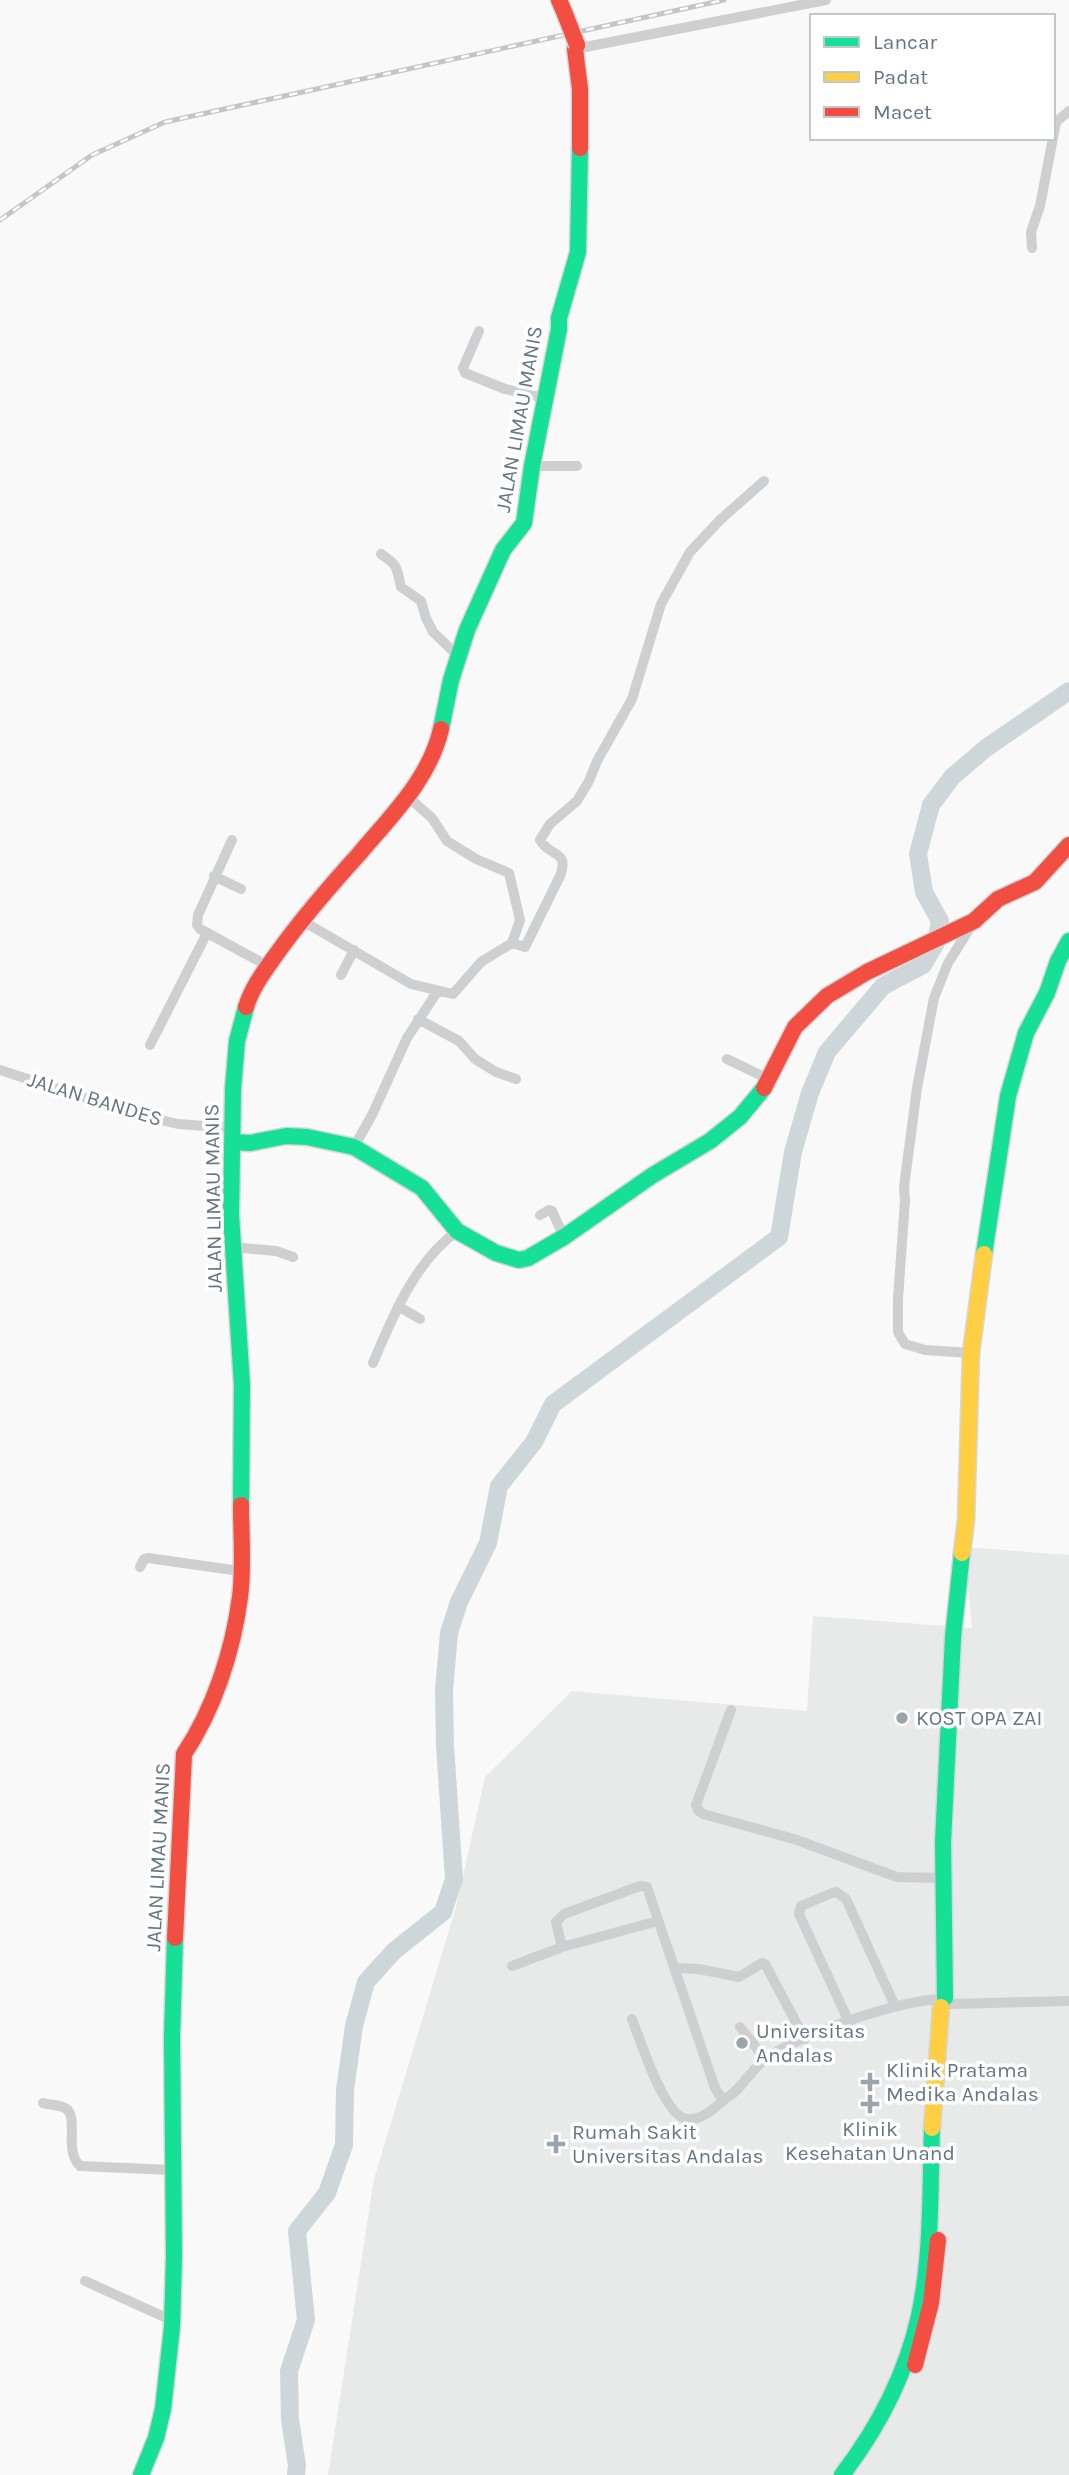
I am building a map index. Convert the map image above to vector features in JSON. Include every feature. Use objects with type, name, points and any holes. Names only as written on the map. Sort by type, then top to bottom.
[{"type":"street","points":[[576,47],[827,0]]},
{"type":"street","name":"JALAN LIMAU MANIS","points":[[141,2475],[156,2440],[163,2414],[173,2321],[176,2252],[172,2170],[175,1895],[184,1754],[196,1736],[231,1647],[240,1596],[242,1385],[231,1247],[233,1089],[239,1031],[249,997],[268,966],[301,920],[408,797],[436,750],[458,656],[475,611],[503,550],[524,523],[559,318],[578,252],[580,233],[576,47],[562,7]]},
{"type":"street","points":[[1055,127],[1056,122],[1069,111]]},
{"type":"street","points":[[1032,248],[1031,232],[1040,206],[1053,140]]},
{"type":"street","points":[[480,331],[463,368],[465,373],[505,389],[544,398]]},
{"type":"street","points":[[532,466],[577,466]]},
{"type":"street","points":[[512,943],[525,947],[564,866],[559,855],[544,846],[540,840],[550,824],[577,801],[632,699],[662,604],[690,552],[720,520],[764,481]]},
{"type":"street","points":[[381,554],[398,569],[401,587],[421,601],[433,632],[458,656]]},
{"type":"street","points":[[301,920],[411,984],[453,994],[481,962],[512,943],[520,920],[509,873],[476,859],[447,841],[432,818],[408,797]]},
{"type":"street","points":[[232,840],[196,920],[200,929],[268,966]]},
{"type":"street","points":[[233,1135],[250,1143],[296,1136],[354,1147],[422,1188],[453,1226],[496,1254],[519,1260],[528,1258],[564,1237],[653,1175],[710,1141],[754,1103],[795,1027],[813,1008],[867,972],[967,924],[998,899],[1035,882],[1069,845]]},
{"type":"street","points":[[214,876],[241,889]]},
{"type":"street","points":[[967,924],[934,998],[917,1088],[905,1174],[898,1332],[905,1344],[925,1350],[971,1353]]},
{"type":"street","points":[[150,1045],[207,933]]},
{"type":"street","points":[[856,2475],[891,2416],[915,2365],[924,2314],[923,2296],[934,2196],[930,2127],[945,2003],[943,1842],[953,1637],[966,1520],[971,1353],[1008,1096],[1026,1033],[1069,941]]},
{"type":"street","points":[[341,975],[354,950]]},
{"type":"street","points":[[354,1147],[418,1019],[437,992]]},
{"type":"street","points":[[418,1019],[459,1041],[475,1059],[496,1072],[516,1079]]},
{"type":"street","points":[[727,1059],[768,1079]]},
{"type":"street","name":"JALAN BANDES","points":[[0,1070],[135,1114],[233,1135]]},
{"type":"street","points":[[540,1215],[552,1211],[564,1237]]},
{"type":"street","points":[[373,1363],[398,1306],[425,1263],[453,1226]]},
{"type":"street","points":[[231,1247],[276,1251],[293,1257]]},
{"type":"street","points":[[398,1306],[420,1319]]},
{"type":"street","points":[[140,1567],[144,1559],[148,1558],[240,1571]]},
{"type":"street","points":[[731,1710],[696,1805],[703,1814],[794,1839],[897,1877],[944,1878]]},
{"type":"street","points":[[562,1947],[557,1928],[558,1919],[564,1914],[640,1886],[647,1887],[715,2088],[719,2096],[726,2099]]},
{"type":"street","points":[[849,2022],[799,1914],[801,1906],[831,1893],[836,1892],[846,1899],[895,2006]]},
{"type":"street","points":[[512,1966],[562,1947],[658,1921]]},
{"type":"street","points":[[674,1968],[699,1969],[738,1977],[762,1963],[765,1964],[805,2039]]},
{"type":"street","points":[[632,2019],[655,2078],[675,2112],[683,2119],[690,2120],[710,2112],[726,2099],[765,2059],[805,2039],[895,2006],[1069,2001]]},
{"type":"street","points":[[740,2026],[765,2059]]},
{"type":"street","points":[[43,2103],[66,2108],[70,2113],[72,2153],[80,2166],[172,2170]]},
{"type":"street","points":[[85,2281],[173,2321]]},
{"type":"street","points":[[842,2475],[870,2438],[905,2365],[924,2314]]},
{"type":"shaded area","name":"Universitas Andalas","points":[[964,1547],[1069,1555],[1069,2475],[328,2475],[374,2179],[456,1907],[485,1777],[572,1691],[807,1711],[813,1616],[972,1628]]},
{"type":"waterway","points":[[296,2475],[290,2419],[289,2371],[306,2320],[297,2231],[327,2193],[344,2145],[345,2090],[354,2026],[366,1982],[394,1951],[443,1912],[454,1879],[445,1746],[444,1690],[449,1633],[459,1602],[488,1543],[499,1486],[534,1442],[553,1404],[779,1237],[793,1152],[810,1093],[827,1052],[883,986],[923,965],[936,943],[940,921],[924,892],[918,854],[931,805],[952,777],[986,748],[1069,691]]},
{"type":"railway","points":[[0,220],[92,155],[165,122],[724,0]]},
{"type":"traffic: fast","points":[[441,729],[451,680],[467,630],[503,550],[524,523],[559,318],[578,252],[580,148]]},
{"type":"traffic: fast","points":[[984,1254],[1008,1096],[1026,1033],[1069,941]]},
{"type":"traffic: fast","points":[[241,1505],[242,1385],[231,1215],[233,1089],[237,1041],[246,1007]]},
{"type":"traffic: fast","points":[[233,1142],[250,1143],[286,1136],[307,1137],[354,1147],[422,1188],[457,1231],[496,1253],[519,1260],[528,1258],[564,1237],[653,1175],[710,1141],[740,1117],[764,1088]]},
{"type":"traffic: fast","points":[[945,1998],[943,1842],[953,1637],[962,1553]]},
{"type":"traffic: fast","points":[[141,2475],[156,2438],[163,2409],[172,2327],[172,2037],[175,1938]]},
{"type":"traffic: fast","points":[[842,2475],[889,2400],[907,2359],[919,2316],[930,2222],[932,2128]]},
{"type":"traffic: slow","points":[[962,1553],[966,1520],[971,1353],[984,1254]]},
{"type":"traffic: slow","points":[[932,2128],[941,2007]]},
{"type":"traffic: jam","points":[[559,0],[565,14]]},
{"type":"traffic: jam","points":[[565,14],[577,45]]},
{"type":"traffic: jam","points":[[577,45],[575,49],[580,89],[580,148]]},
{"type":"traffic: jam","points":[[246,1007],[260,978],[288,939],[419,780],[436,747],[441,729]]},
{"type":"traffic: jam","points":[[764,1088],[795,1027],[827,996],[867,972],[974,921],[998,899],[1035,882],[1069,845]]},
{"type":"traffic: jam","points":[[175,1938],[184,1754],[213,1699],[233,1638],[241,1586],[241,1505]]},
{"type":"traffic: jam","points":[[915,2365],[931,2303],[938,2240]]},
{"type":"place","name":"KOST OPA ZAI","points":[[902,1718]]},
{"type":"place","name":"Universitas Andalas","points":[[742,2043]]},
{"type":"place","name":"Klinik Pratama Medika Andalas","points":[[870,2082]]},
{"type":"place","name":"Klinik Kesehatan Unand","points":[[870,2104]]},
{"type":"place","name":"Rumah Sakit Universitas Andalas","points":[[556,2144]]}]
